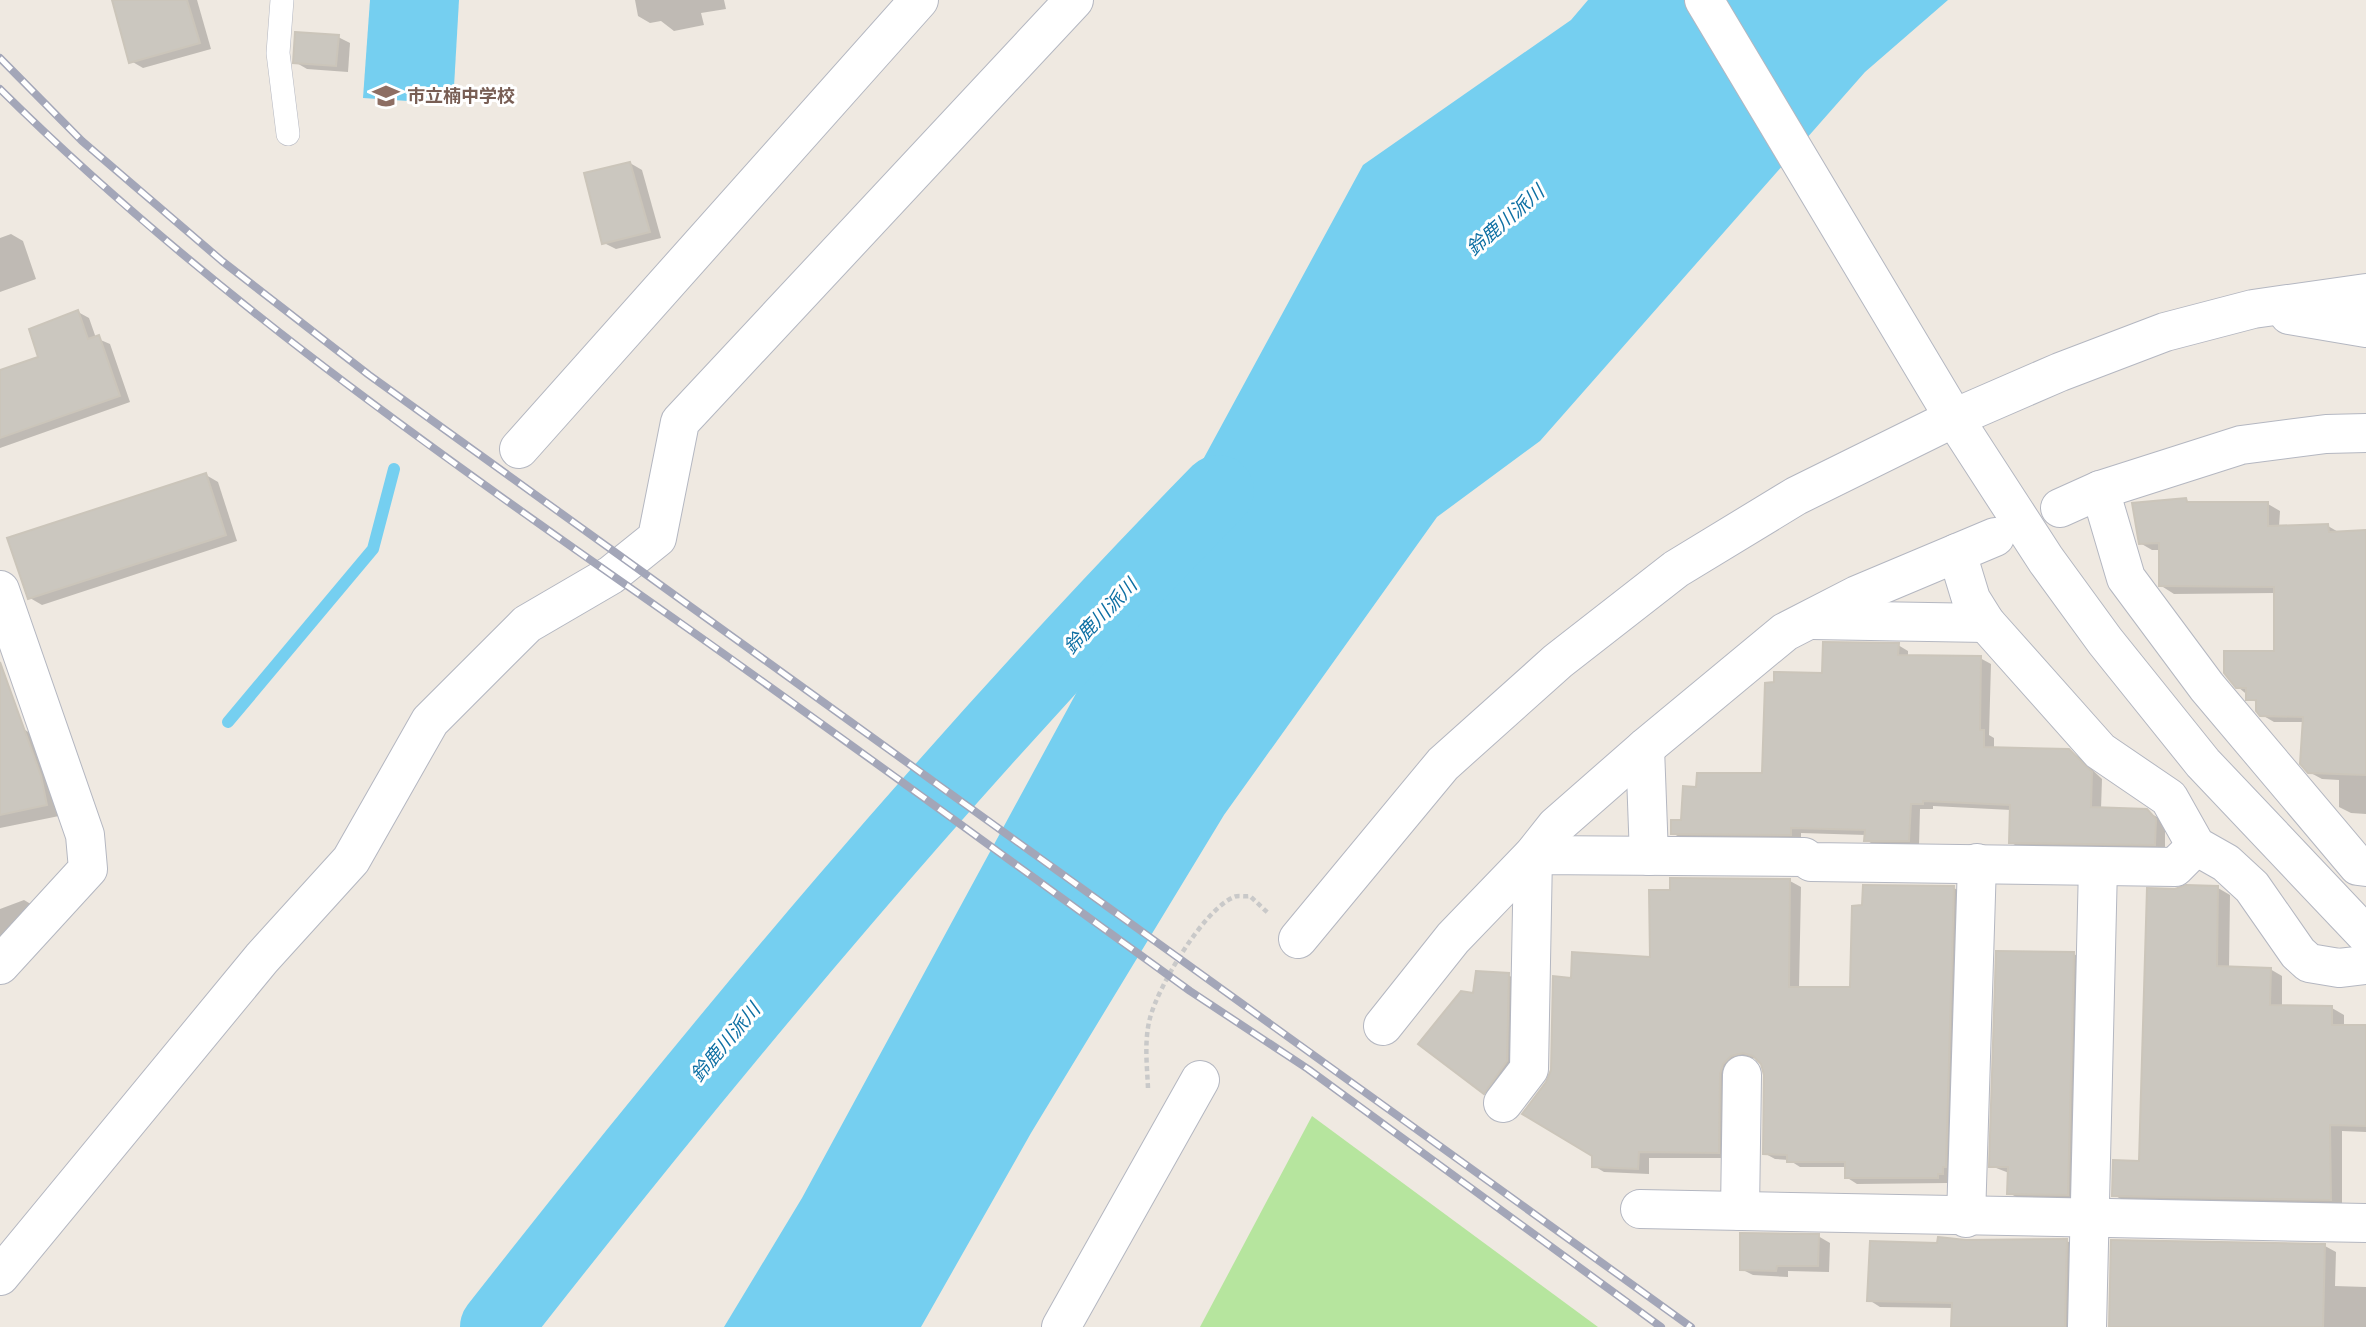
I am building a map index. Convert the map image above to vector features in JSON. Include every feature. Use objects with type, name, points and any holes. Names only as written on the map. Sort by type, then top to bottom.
[{"type":"street","points":[[519,449],[919,0]]},
{"type":"street","points":[[0,1276],[244,980],[351,860],[430,721],[527,624],[611,575],[657,538],[680,422],[1074,0]]},
{"type":"street","points":[[1704,0],[1949,409],[2046,560],[2105,641],[2203,762],[2366,935]]},
{"type":"street","points":[[1298,939],[1443,764],[1558,661],[1676,569],[1796,496],[1949,409],[2060,372],[2165,332],[2253,309],[2366,293]]},
{"type":"street","points":[[2253,309],[2366,328]]},
{"type":"street","points":[[2060,508],[2100,490],[2241,444],[2326,434],[2366,433]]},
{"type":"street","points":[[2100,490],[2126,578],[2207,687],[2259,751],[2358,866],[2366,867]]},
{"type":"street","points":[[1383,1026],[1453,938],[1533,855],[1556,826],[1785,632],[1995,537]]},
{"type":"street","points":[[1957,553],[1971,599],[1986,623],[2100,751],[2169,798],[2196,846],[2226,863],[2252,887],[2298,953],[2309,963],[2339,968],[2366,965]]},
{"type":"street","points":[[0,590],[85,835],[89,857],[88,869],[0,965]]},
{"type":"street","points":[[1807,620],[1986,623]]},
{"type":"street","points":[[1645,748],[1649,856]]},
{"type":"street","points":[[1533,855],[2175,867],[2196,846]]},
{"type":"street","points":[[1503,1102],[1529,1069],[1533,855]]},
{"type":"street","points":[[1966,1218],[1978,863]]},
{"type":"street","points":[[2087,1327],[2098,866]]},
{"type":"street","points":[[1740,1211],[1742,1075]]},
{"type":"street","points":[[1061,1327],[1200,1080]]},
{"type":"street","points":[[1640,1209],[1966,1218],[2090,1217],[2366,1223]]},
{"type":"lane","points":[[282,0],[278,53],[288,134]]},
{"type":"path","points":[[1149,1098],[1146,1047],[1149,1021],[1158,989],[1205,921],[1234,897],[1250,897],[1298,939]]},
{"type":"green space","points":[[1312,1116],[1598,1327],[1200,1327]]},
{"type":"water","points":[[370,0],[459,0],[453,104],[363,98]]},
{"type":"water","points":[[1588,0],[1948,0],[1865,72],[1540,441],[1437,517],[1224,815],[1031,1133],[921,1327],[724,1327],[802,1198],[1363,165],[1571,20]]},
{"type":"building","points":[[112,0],[187,0],[200,43],[129,63]]},
{"type":"building","points":[[295,32],[339,35],[336,66],[293,63]]},
{"type":"building","points":[[630,162],[650,232],[602,244],[584,173]]},
{"type":"building","points":[[78,310],[88,339],[99,335],[120,396],[0,438],[0,370],[38,357],[29,329]]},
{"type":"building","points":[[206,473],[226,535],[28,599],[7,538]]},
{"type":"building","points":[[2186,498],[2187,502],[2268,502],[2268,526],[2328,524],[2329,532],[2366,530],[2366,775],[2308,773],[2300,764],[2303,717],[2260,716],[2256,711],[2256,700],[2246,700],[2246,688],[2236,688],[2224,673],[2224,651],[2274,651],[2274,587],[2159,586],[2159,543],[2139,544],[2132,503]]},
{"type":"building","points":[[1823,642],[1899,643],[1898,655],[1981,656],[1980,730],[1984,730],[1984,747],[2069,749],[2092,772],[2091,807],[2147,809],[2156,819],[2155,845],[2009,843],[2010,805],[1923,801],[1923,804],[1911,804],[1909,841],[1864,841],[1865,830],[1791,828],[1791,835],[1671,834],[1671,820],[1681,820],[1683,786],[1696,787],[1697,773],[1762,773],[1765,683],[1774,682],[1774,672],[1822,673]]},
{"type":"building","points":[[0,662],[41,776],[47,805],[0,815]]},
{"type":"building","points":[[1670,878],[1790,879],[1789,987],[1850,987],[1852,906],[1862,905],[1863,885],[1954,886],[1946,1167],[1943,1167],[1943,1174],[1938,1174],[1938,1178],[1845,1178],[1845,1162],[1787,1162],[1787,1155],[1763,1154],[1764,1075],[1761,1064],[1753,1056],[1743,1053],[1731,1056],[1723,1064],[1720,1074],[1719,1153],[1639,1152],[1638,1169],[1592,1167],[1592,1156],[1522,1114],[1546,1082],[1551,1070],[1553,976],[1571,978],[1572,952],[1650,957],[1649,890],[1670,890]]},
{"type":"building","points":[[2186,885],[2218,886],[2217,966],[2271,968],[2270,1005],[2332,1006],[2332,1025],[2366,1025],[2366,1126],[2330,1125],[2331,1200],[2112,1196],[2113,1160],[2139,1161],[2147,888],[2175,889]]},
{"type":"building","points":[[1996,951],[2074,952],[2068,1195],[2007,1194],[2008,1167],[1989,1167]]},
{"type":"building","points":[[1476,971],[1509,973],[1507,1061],[1484,1094],[1418,1044],[1461,991],[1473,993]]},
{"type":"building","points":[[1740,1233],[1819,1234],[1818,1266],[1777,1266],[1776,1271],[1740,1270]]},
{"type":"building","points":[[1938,1237],[1966,1240],[2067,1239],[2065,1327],[1951,1327],[1952,1303],[1867,1301],[1870,1241],[1937,1243]]},
{"type":"building","points":[[2111,1240],[2325,1244],[2323,1327],[2109,1327]]},
{"type":"waterway","points":[[228,722],[373,549],[394,469]]},
{"type":"waterway","name":"鈴鹿川派川","points":[[496,1327],[668,1111],[845,899],[1028,692],[1218,491]]},
{"type":"railway","points":[[0,58],[82,141],[222,261],[369,375],[1691,1327]]},
{"type":"railway","points":[[0,89],[148,225],[225,289],[384,412],[1190,991],[1308,1069],[1661,1327]]},
{"type":"place","name":"市立楠中学校","points":[[386,96]]}]
